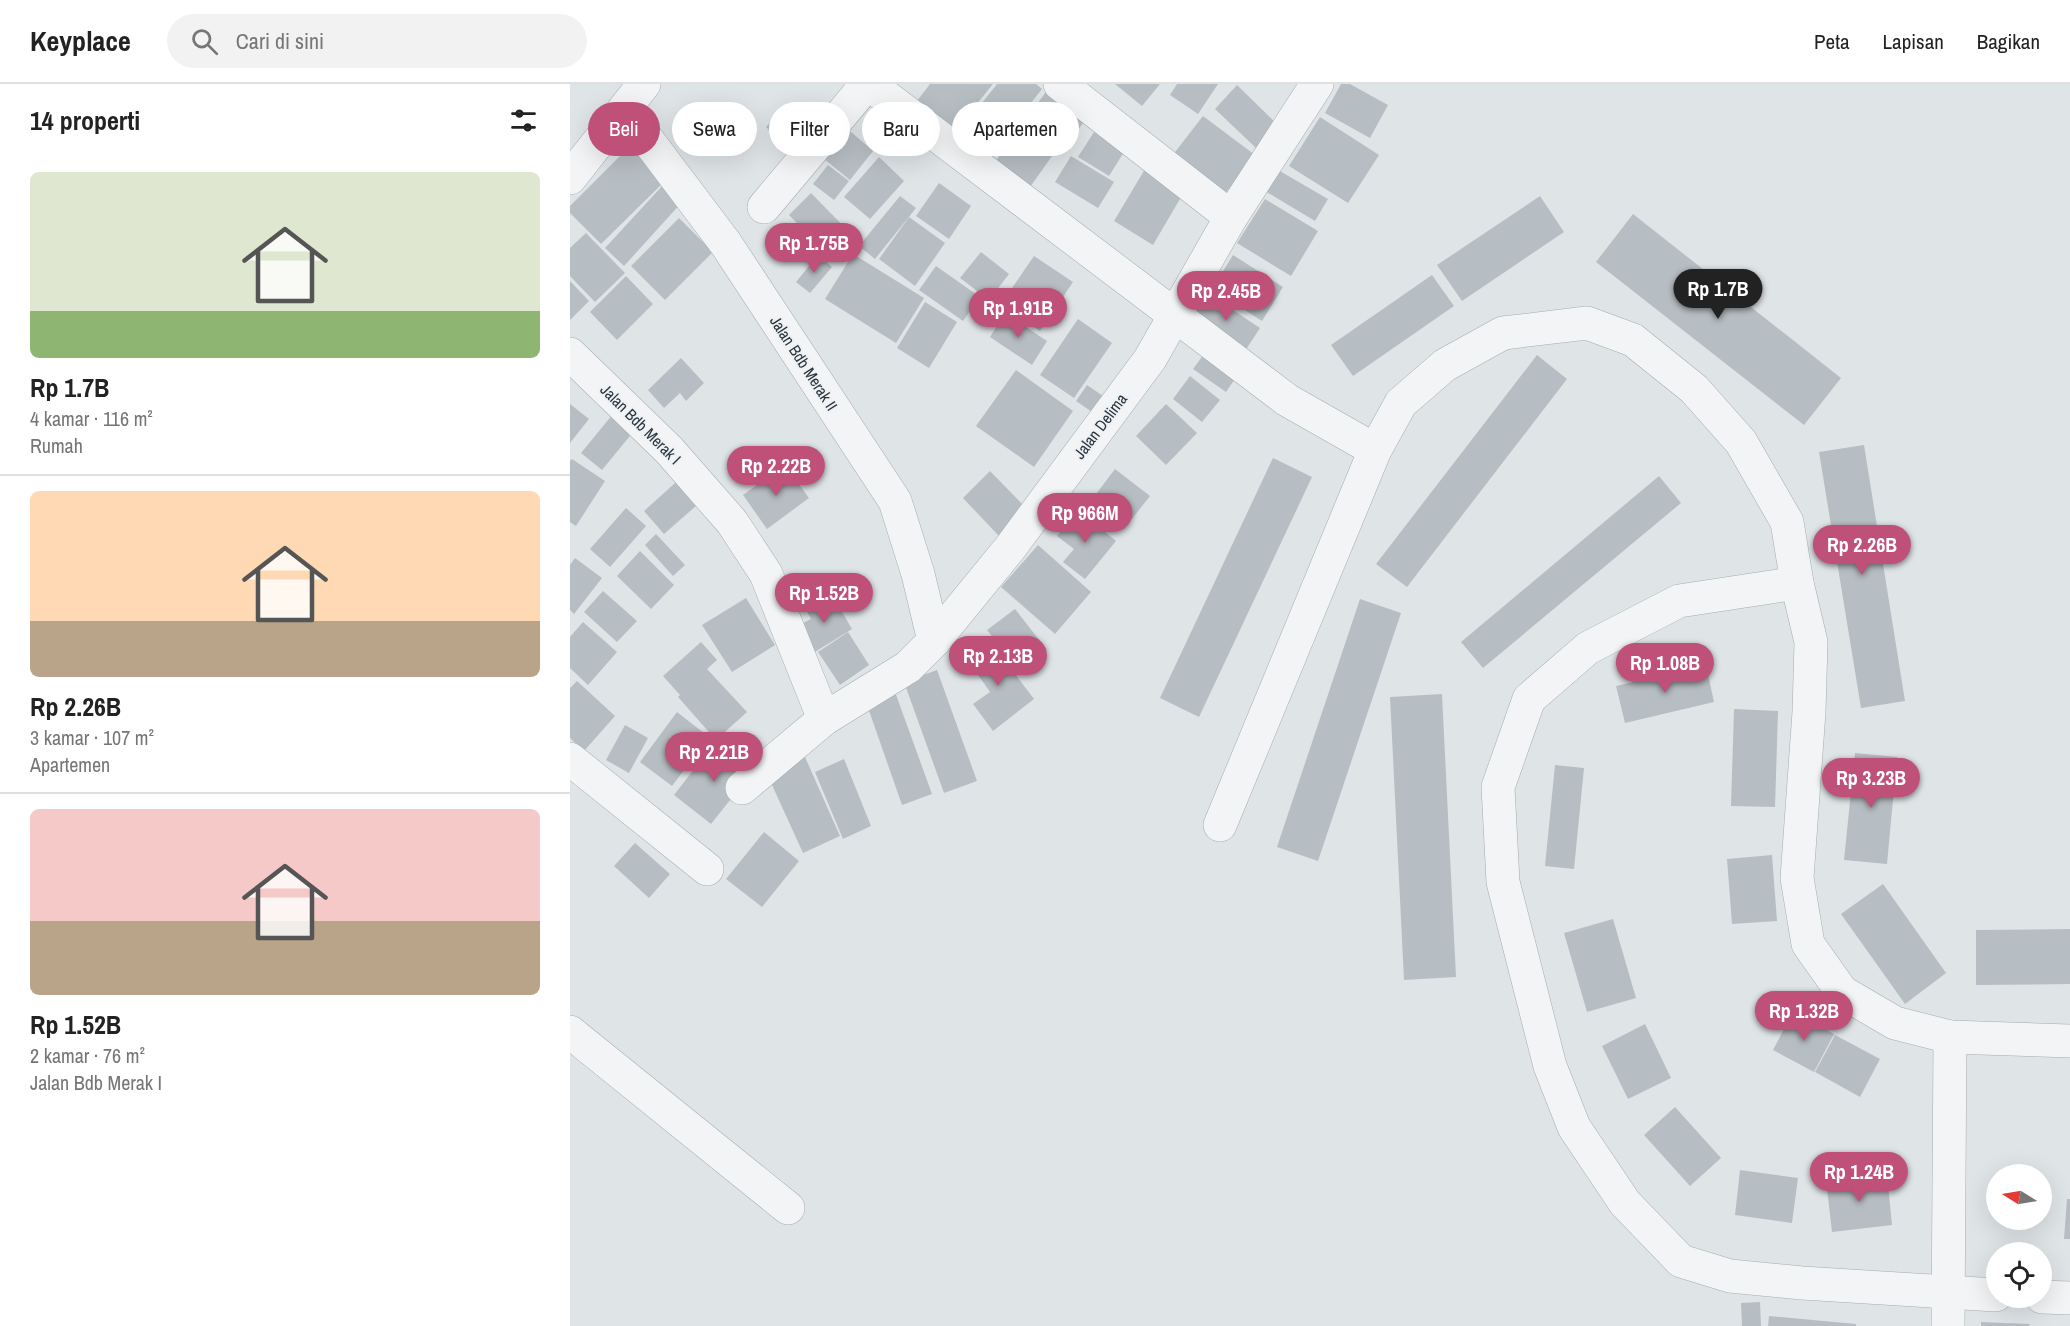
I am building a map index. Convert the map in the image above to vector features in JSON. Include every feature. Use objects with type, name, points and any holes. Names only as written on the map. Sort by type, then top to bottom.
[{"type":"street","points":[[631,102],[644,84]]},
{"type":"street","points":[[764,207],[868,84],[1176,314],[1287,400],[1376,450]]},
{"type":"street","points":[[1060,84],[1231,217]]},
{"type":"street","name":"Jalan Delima","points":[[742,788],[824,718],[908,667],[934,641],[1010,548],[1150,359],[1231,217],[1317,84]]},
{"type":"street","points":[[570,178],[588,156]]},
{"type":"street","name":"Jalan Bdb Merak II","points":[[660,156],[726,244],[895,501],[918,574],[934,641]]},
{"type":"street","points":[[1220,825],[1376,450],[1401,403],[1445,365],[1503,333],[1587,323],[1633,340],[1694,388],[1741,442],[1787,522],[1797,583],[1811,642],[1809,712],[1797,879],[1808,944],[1842,992],[1895,1023],[1950,1037],[2070,1041]]},
{"type":"street","name":"Jalan Bdb Merak I","points":[[570,354],[669,450],[732,522],[766,574],[824,718]]},
{"type":"street","points":[[1797,583],[1679,601],[1588,648],[1529,699],[1498,787],[1503,882],[1550,1066],[1574,1127],[1625,1203],[1681,1261],[1730,1276],[1986,1295]]},
{"type":"street","points":[[570,759],[707,870]]},
{"type":"street","points":[[570,1032],[788,1208]]},
{"type":"street","points":[[1948,1326],[1950,1037]]},
{"type":"street","points":[[2052,1297],[2070,1298]]},
{"type":"building","points":[[930,84],[993,84],[978,102],[952,102],[952,130],[940,120],[940,102],[917,101]]},
{"type":"building","points":[[997,84],[1036,84],[1042,89],[1032,102],[983,102]]},
{"type":"building","points":[[1115,84],[1160,84],[1142,106]]},
{"type":"building","points":[[1177,84],[1218,84],[1198,114],[1170,95]]},
{"type":"building","points":[[1341,84],[1350,84],[1388,105],[1370,138],[1325,113]]},
{"type":"building","points":[[1237,85],[1278,125],[1256,148],[1215,109]]},
{"type":"building","points":[[1046,92],[1060,102],[1039,102]]},
{"type":"building","points":[[1079,116],[1085,120],[1079,129]]},
{"type":"building","points":[[1203,116],[1255,155],[1224,195],[1172,156]]},
{"type":"building","points":[[1320,117],[1379,155],[1348,203],[1289,166]]},
{"type":"building","points":[[850,131],[862,141],[862,156],[869,156],[850,180],[820,156],[850,156]]},
{"type":"building","points":[[1094,132],[1124,152],[1109,176],[1078,157]]},
{"type":"building","points":[[620,156],[646,156],[668,178],[601,244],[570,213],[570,206]]},
{"type":"building","points":[[979,156],[989,156],[985,161]]},
{"type":"building","points":[[999,156],[1052,156],[1028,190],[993,165]]},
{"type":"building","points":[[1071,156],[1114,182],[1098,208],[1055,182]]},
{"type":"building","points":[[879,157],[904,181],[870,219],[844,197]]},
{"type":"building","points":[[828,165],[849,181],[834,200],[813,184]]},
{"type":"building","points":[[1145,169],[1184,192],[1153,245],[1114,221]]},
{"type":"building","points":[[1278,170],[1328,199],[1315,221],[1265,191]]},
{"type":"building","points":[[939,183],[971,206],[949,239],[916,216]]},
{"type":"building","points":[[664,184],[683,201],[624,266],[605,248]]},
{"type":"building","points":[[811,193],[854,237],[832,259],[789,215]]},
{"type":"building","points":[[900,196],[916,208],[875,259],[859,246]]},
{"type":"building","points":[[1540,196],[1564,232],[1462,301],[1437,265]]},
{"type":"building","points":[[1265,199],[1318,231],[1291,276],[1237,243]]},
{"type":"building","points":[[1633,214],[1841,378],[1804,425],[1596,262]]},
{"type":"building","points":[[909,217],[945,243],[915,286],[879,259]]},
{"type":"building","points":[[679,218],[713,252],[665,300],[631,266]]},
{"type":"building","points":[[586,233],[625,273],[595,302],[570,276],[570,248]]},
{"type":"building","points":[[981,252],[1009,274],[989,300],[960,278]]},
{"type":"building","points":[[853,254],[924,298],[896,343],[825,299]]},
{"type":"building","points":[[818,255],[832,267],[810,293],[796,282]]},
{"type":"building","points":[[1233,255],[1283,287],[1262,321],[1212,289]]},
{"type":"building","points":[[1034,256],[1073,282],[1040,331],[1001,304]]},
{"type":"building","points":[[936,266],[980,297],[963,321],[919,290]]},
{"type":"building","points":[[1432,275],[1454,306],[1353,376],[1331,345]]},
{"type":"building","points":[[626,276],[653,304],[617,340],[590,312]]},
{"type":"building","points":[[570,281],[589,301],[570,320]]},
{"type":"building","points":[[1207,293],[1260,328],[1245,351],[1192,315]]},
{"type":"building","points":[[925,302],[957,322],[929,368],[897,348]]},
{"type":"building","points":[[1005,313],[1047,341],[1032,365],[990,337]]},
{"type":"building","points":[[1078,319],[1112,343],[1074,398],[1040,375]]},
{"type":"building","points":[[1207,350],[1239,373],[1226,392],[1193,369]]},
{"type":"building","points":[[1537,355],[1567,379],[1407,587],[1376,564]]},
{"type":"building","points":[[681,358],[704,383],[686,401],[680,393],[664,408],[648,390]]},
{"type":"building","points":[[1016,370],[1073,411],[1034,467],[976,426]]},
{"type":"building","points":[[1190,376],[1220,400],[1202,422],[1173,399]]},
{"type":"building","points":[[1087,385],[1106,398],[1095,414],[1076,401]]},
{"type":"building","points":[[570,404],[589,419],[570,443]]},
{"type":"building","points":[[1166,404],[1197,433],[1166,465],[1136,436]]},
{"type":"building","points":[[613,414],[634,431],[602,470],[581,453]]},
{"type":"building","points":[[1864,445],[1905,701],[1861,708],[1819,452]]},
{"type":"building","points":[[1273,458],[1312,477],[1199,717],[1160,698]]},
{"type":"building","points":[[572,459],[605,481],[576,526],[570,522],[570,461]]},
{"type":"building","points":[[785,465],[809,498],[767,529],[743,495]]},
{"type":"building","points":[[1115,469],[1150,496],[1124,529],[1090,502]]},
{"type":"building","points":[[990,471],[1027,509],[999,536],[963,498]]},
{"type":"building","points":[[684,475],[705,498],[664,534],[644,511]]},
{"type":"building","points":[[1659,476],[1681,503],[1483,668],[1461,642]]},
{"type":"building","points":[[626,508],[646,526],[610,567],[590,549]]},
{"type":"building","points":[[1078,510],[1116,541],[1085,579],[1063,562],[1074,549],[1057,536]]},
{"type":"building","points":[[656,534],[685,565],[673,576],[645,545]]},
{"type":"building","points":[[1038,545],[1091,592],[1055,634],[1001,587]]},
{"type":"building","points":[[640,551],[674,585],[651,609],[617,576]]},
{"type":"building","points":[[575,558],[602,578],[574,614],[570,610],[570,565]]},
{"type":"building","points":[[603,591],[637,621],[617,642],[584,612]]},
{"type":"building","points":[[831,593],[852,629],[810,655],[799,625],[811,619],[805,608]]},
{"type":"building","points":[[746,598],[775,645],[732,672],[702,625]]},
{"type":"building","points":[[1360,599],[1401,613],[1318,861],[1277,847]]},
{"type":"building","points":[[1015,609],[1047,650],[1020,671],[987,630]]},
{"type":"building","points":[[583,622],[617,652],[588,685],[570,668],[570,637]]},
{"type":"building","points":[[848,632],[869,665],[840,685],[818,652]]},
{"type":"building","points":[[701,642],[717,660],[707,669],[747,712],[716,740],[678,697],[680,695],[663,676]]},
{"type":"building","points":[[991,642],[1034,699],[993,731],[973,704],[990,692],[967,659]]},
{"type":"building","points":[[1706,665],[1714,702],[1625,723],[1616,686]]},
{"type":"building","points":[[937,670],[977,781],[944,793],[904,682]]},
{"type":"building","points":[[577,681],[615,716],[584,751],[570,738],[570,688]]},
{"type":"building","points":[[895,692],[932,794],[902,805],[866,702]]},
{"type":"building","points":[[1442,694],[1456,977],[1404,980],[1390,697]]},
{"type":"building","points":[[1734,709],[1778,711],[1775,807],[1731,806]]},
{"type":"building","points":[[677,712],[709,737],[672,786],[640,762]]},
{"type":"building","points":[[625,725],[648,738],[629,773],[606,760]]},
{"type":"building","points":[[716,741],[753,771],[711,824],[674,795]]},
{"type":"building","points":[[1855,753],[1897,757],[1887,864],[1844,860]]},
{"type":"building","points":[[805,757],[840,836],[803,853],[767,774]]},
{"type":"building","points":[[844,759],[871,826],[843,839],[815,772]]},
{"type":"building","points":[[1555,765],[1584,768],[1574,869],[1545,866]]},
{"type":"building","points":[[764,832],[799,861],[762,907],[726,879]]},
{"type":"building","points":[[635,843],[670,874],[649,898],[614,866]]},
{"type":"building","points":[[1772,855],[1777,921],[1732,924],[1727,859]]},
{"type":"building","points":[[1883,884],[1946,973],[1905,1004],[1841,914]]},
{"type":"building","points":[[1613,919],[1636,998],[1587,1012],[1564,933]]},
{"type":"building","points":[[2070,929],[2070,984],[1976,985],[1976,930]]},
{"type":"building","points":[[1793,1012],[1834,1034],[1814,1072],[1773,1050]]},
{"type":"building","points":[[1645,1024],[1671,1078],[1628,1099],[1602,1046]]},
{"type":"building","points":[[1835,1035],[1880,1059],[1860,1097],[1815,1072]]},
{"type":"building","points":[[1675,1107],[1721,1158],[1690,1186],[1644,1135]]},
{"type":"building","points":[[1740,1170],[1798,1178],[1792,1223],[1735,1215]]},
{"type":"building","points":[[1887,1174],[1892,1225],[1832,1232],[1826,1180]]},
{"type":"building","points":[[2067,1199],[2070,1199],[2070,1239],[2064,1239]]},
{"type":"building","points":[[1760,1302],[1761,1326],[1742,1326],[1741,1303]]},
{"type":"building","points":[[1769,1316],[1856,1324],[1856,1326],[1768,1326]]},
{"type":"building","points":[[1981,1322],[2030,1324],[2029,1326],[1981,1326]]}]
